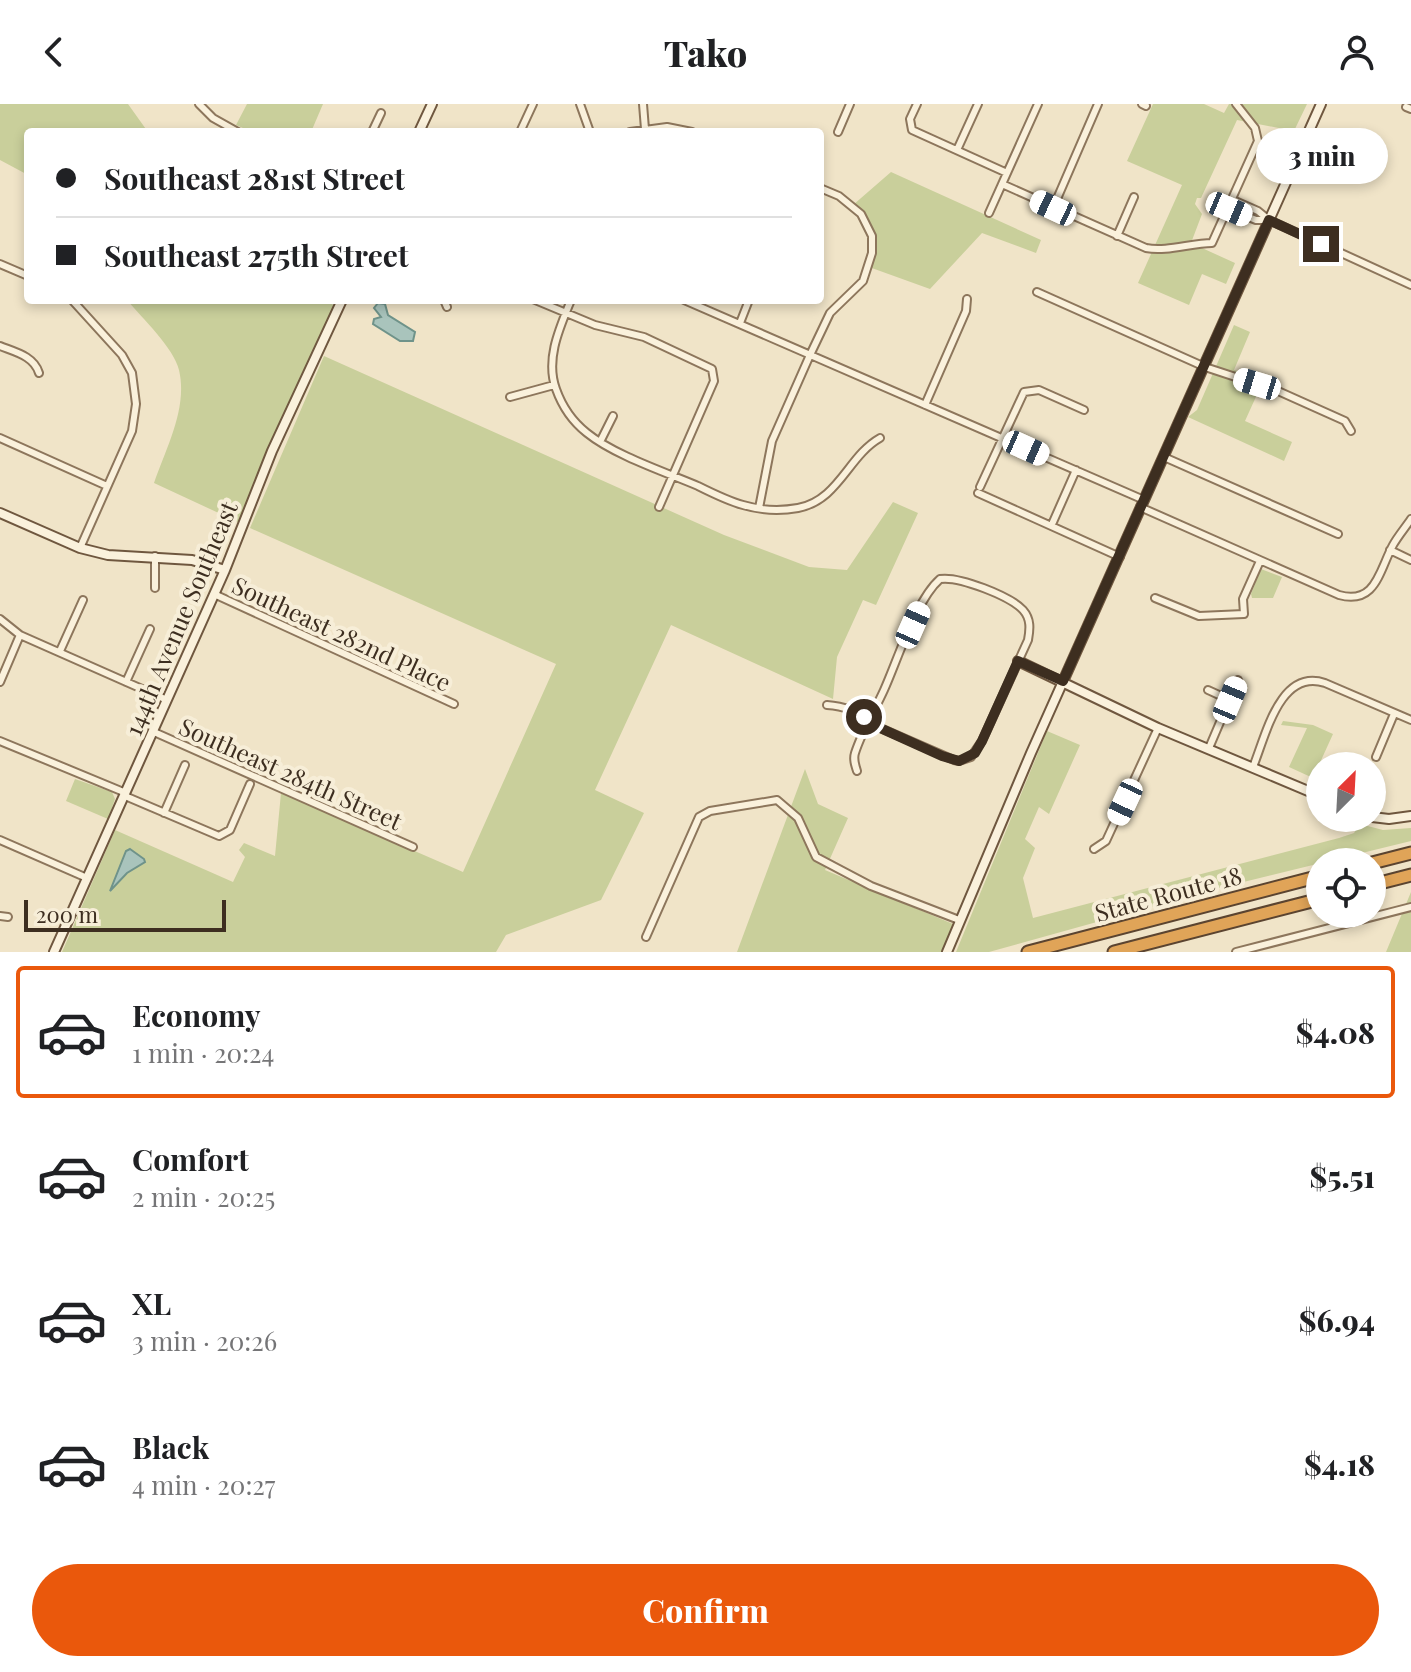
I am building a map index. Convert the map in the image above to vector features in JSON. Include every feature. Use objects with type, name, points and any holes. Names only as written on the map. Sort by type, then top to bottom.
[{"type":"highway","points":[[1386,859],[1411,853]]},
{"type":"highway","points":[[1386,881],[1411,875]]},
{"type":"highway","name":"State Route 18","points":[[1028,952],[1306,880]]},
{"type":"highway","name":"State Route 18","points":[[1114,952],[1306,903]]},
{"type":"street","points":[[199,104],[213,118],[231,128]]},
{"type":"street","points":[[421,128],[432,104]]},
{"type":"street","points":[[522,128],[533,104]]},
{"type":"street","points":[[580,104],[589,128]]},
{"type":"street","points":[[643,104],[645,128]]},
{"type":"street","points":[[838,132],[850,104]]},
{"type":"street","points":[[917,104],[910,119],[910,126],[915,132],[1007,173]]},
{"type":"street","points":[[957,150],[978,104]]},
{"type":"street","points":[[989,213],[1038,104]]},
{"type":"street","points":[[1053,208],[1098,104]]},
{"type":"street","points":[[1002,184],[1146,248],[1159,250],[1190,243],[1212,243],[1258,136],[1236,104]]},
{"type":"street","points":[[947,952],[1063,681],[1321,104]]},
{"type":"street","points":[[374,128],[381,113]]},
{"type":"street","points":[[759,508],[772,441],[810,355],[830,313],[863,281],[872,253],[872,236],[867,223],[853,205],[824,190]]},
{"type":"street","points":[[1117,236],[1134,197]]},
{"type":"street","points":[[1233,200],[1258,211],[1269,220],[1411,285]]},
{"type":"street","points":[[1229,209],[1256,220],[1269,220]]},
{"type":"street","points":[[0,264],[24,274]]},
{"type":"street","points":[[1037,292],[1205,367],[1278,391],[1345,421],[1351,431]]},
{"type":"street","points":[[925,405],[966,311],[967,299]]},
{"type":"street","points":[[76,304],[115,344],[132,373],[136,404],[132,431],[80,548]]},
{"type":"street","name":"144th Avenue Southeast","points":[[54,952],[225,570],[272,451],[340,304]]},
{"type":"street","points":[[544,304],[613,331],[644,337],[712,369],[714,381],[659,507]]},
{"type":"street","points":[[569,304],[553,354],[554,385],[566,410],[580,427],[600,442],[673,476],[742,505],[779,509],[810,505],[834,487],[860,453],[880,438]]},
{"type":"street","points":[[694,304],[1076,470],[1260,561],[1339,595],[1352,598],[1372,588],[1390,550],[1411,519]]},
{"type":"street","points":[[740,323],[747,304]]},
{"type":"street","points":[[0,346],[30,359],[39,373]]},
{"type":"street","points":[[510,397],[554,385]]},
{"type":"street","points":[[1084,410],[1039,390],[1028,390],[1019,398],[979,490],[1120,557]]},
{"type":"street","points":[[600,442],[613,416]]},
{"type":"street","points":[[0,438],[107,486]]},
{"type":"street","points":[[1164,457],[1338,534]]},
{"type":"street","points":[[1053,522],[1076,470]]},
{"type":"street","points":[[0,513],[80,548],[124,557],[192,560],[225,570]]},
{"type":"street","points":[[1390,550],[1411,560]]},
{"type":"street","points":[[155,556],[155,588]]},
{"type":"street","points":[[1155,598],[1199,616],[1244,614],[1243,599],[1260,561]]},
{"type":"street","points":[[827,705],[864,717],[869,723],[942,756],[959,761],[965,759],[975,753],[982,741],[1028,640],[1028,619],[1013,603],[982,588],[961,580],[940,579],[925,597],[869,723],[855,756],[857,771]]},
{"type":"street","name":"Southeast 282nd Place","points":[[214,594],[454,704]]},
{"type":"street","points":[[60,651],[83,600]]},
{"type":"street","points":[[0,619],[20,635],[167,700]]},
{"type":"street","points":[[126,682],[150,629]]},
{"type":"street","points":[[0,682],[20,635]]},
{"type":"street","points":[[1018,661],[1158,728],[1306,790]]},
{"type":"street","points":[[1209,748],[1238,680]]},
{"type":"street","points":[[1253,767],[1283,695],[1295,684],[1318,680],[1411,720]]},
{"type":"street","points":[[1208,690],[1230,700]]},
{"type":"street","points":[[1378,752],[1394,714]]},
{"type":"street","points":[[1094,849],[1106,841],[1158,728]]},
{"type":"street","name":"Southeast 284th Street","points":[[154,732],[413,847]]},
{"type":"street","points":[[0,741],[214,836],[224,835],[230,830],[250,784]]},
{"type":"street","points":[[164,813],[185,765]]},
{"type":"street","points":[[646,937],[699,817],[710,811],[777,800],[798,818],[816,857],[871,886],[959,920]]},
{"type":"street","points":[[1386,819],[1411,816]]},
{"type":"street","points":[[0,840],[87,878]]},
{"type":"street","points":[[1236,952],[1411,907]]},
{"type":"green space","points":[[0,104],[128,104],[145,128],[24,128],[24,173],[0,160]]},
{"type":"green space","points":[[247,104],[323,104],[313,128],[243,128],[236,125]]},
{"type":"green space","points":[[1153,104],[1204,104],[1224,113],[1229,104],[1307,104],[1294,131],[1237,120],[1201,198],[1197,198],[1195,204],[1202,214],[1191,243],[1235,263],[1226,284],[1202,274],[1189,305],[1138,283],[1182,185],[1127,161]]},
{"type":"green space","points":[[891,172],[1041,240],[1036,253],[982,233],[930,289],[869,267],[872,236],[853,205]]},
{"type":"green space","points":[[130,304],[334,305],[238,522],[154,483],[170,442],[181,399],[179,370],[164,343]]},
{"type":"green space","points":[[1234,325],[1250,332],[1234,370],[1264,379],[1245,421],[1292,442],[1284,461],[1188,417],[1197,410]]},
{"type":"green space","points":[[324,356],[724,535],[809,567],[847,570],[893,502],[918,513],[876,605],[863,600],[837,657],[833,699],[671,625],[595,790],[644,813],[601,900],[506,935],[496,952],[62,952],[115,830],[233,882],[245,857],[239,850],[244,843],[275,856],[281,793],[463,872],[556,664],[250,528]]},
{"type":"green space","points":[[1261,569],[1282,577],[1273,598],[1252,598]]},
{"type":"green space","points":[[1283,721],[1313,725],[1333,734],[1325,752],[1306,752],[1306,775],[1289,767],[1307,728],[1281,725]]},
{"type":"green space","points":[[1047,731],[1080,745],[1049,814],[1039,807],[1025,839],[1035,848],[1023,878],[1033,918],[1355,832],[1411,828],[1411,841],[1382,848],[1306,848],[1306,867],[989,952],[956,952]]},
{"type":"green space","points":[[805,769],[818,804],[848,818],[825,870],[953,924],[942,952],[737,952]]},
{"type":"green space","points":[[75,779],[112,792],[115,799],[108,819],[66,801]]},
{"type":"green space","points":[[1411,892],[1411,952],[1386,952]]},
{"type":"water","points":[[377,304],[385,304],[388,315],[415,332],[413,341],[400,341],[373,324],[374,319],[381,317],[374,308]]},
{"type":"water","points":[[130,849],[145,862],[127,873],[110,891],[126,851]]},
{"type":"route","points":[[864,717],[869,723],[959,761],[975,753],[1018,661],[1063,681],[1269,220],[1321,244]]}]
